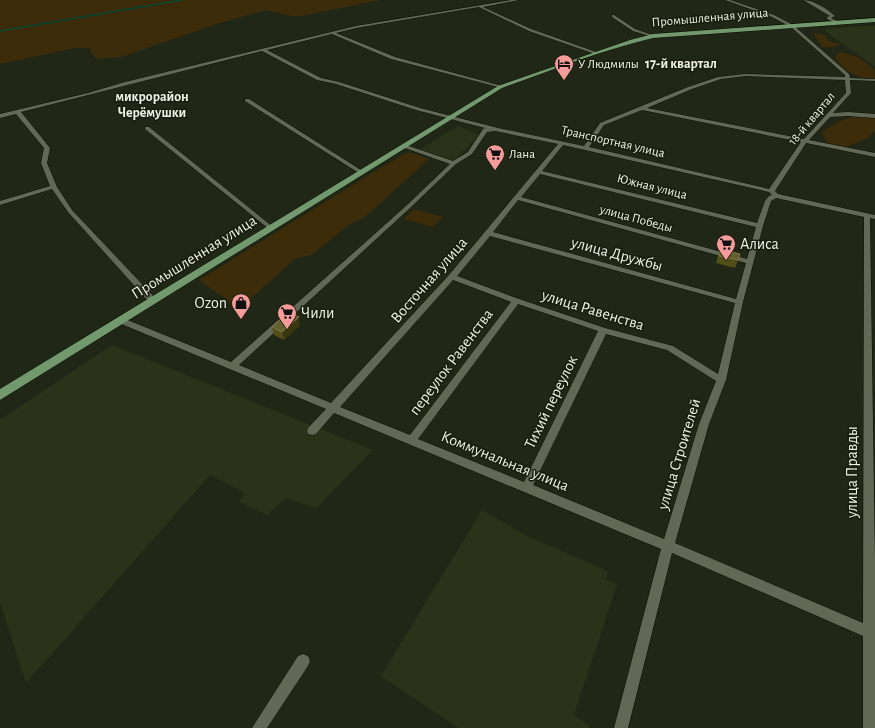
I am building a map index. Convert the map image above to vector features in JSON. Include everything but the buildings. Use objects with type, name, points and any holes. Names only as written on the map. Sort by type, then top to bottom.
[{"type":"main road","name":"Промышленная улица","points":[[0,395],[122,321],[450,116],[500,87],[548,69],[652,36],[875,20]]},
{"type":"street","points":[[0,116],[127,83],[382,22],[517,0]]},
{"type":"street","points":[[586,148],[602,124],[690,88],[720,78],[745,75],[834,80],[846,78],[847,75],[792,26],[772,16],[727,0]]},
{"type":"street","points":[[805,0],[825,10],[833,16],[828,18],[837,22]]},
{"type":"street","points":[[479,6],[530,30],[597,53]]},
{"type":"street","points":[[613,16],[634,30],[652,36]]},
{"type":"street","points":[[333,33],[393,58],[500,87]]},
{"type":"street","name":"Транспортная улица","points":[[263,50],[319,79],[337,83],[418,109],[450,116],[498,130],[586,148],[773,194],[871,216]]},
{"type":"street","name":"18-й квартал","points":[[773,194],[804,142],[849,93],[846,78],[875,80]]},
{"type":"street","points":[[247,100],[361,172]]},
{"type":"street","points":[[641,108],[875,156]]},
{"type":"street","points":[[18,112],[47,148],[44,163],[54,187],[70,211],[154,301]]},
{"type":"street","points":[[828,115],[848,114],[875,116]]},
{"type":"street","points":[[147,128],[271,228]]},
{"type":"street","points":[[231,367],[454,164],[470,153],[485,130],[498,130]]},
{"type":"street","name":"Восточная улица","points":[[312,431],[452,277],[562,143]]},
{"type":"street","points":[[404,146],[454,164]]},
{"type":"street","name":"Южная улица","points":[[538,172],[760,226]]},
{"type":"street","points":[[0,203],[54,187]]},
{"type":"street","name":"улица Строителей","points":[[621,728],[668,546],[704,424],[721,380],[739,302],[760,226],[768,201],[773,194]]},
{"type":"street","name":"улица Победы","points":[[516,198],[750,262]]},
{"type":"street","name":"улица Правды","points":[[870,728],[872,634],[871,216]]},
{"type":"street","name":"улица Дружбы","points":[[488,233],[739,302]]},
{"type":"street","name":"улица Равенства","points":[[452,277],[516,301],[603,330],[670,348],[721,380]]},
{"type":"street","name":"переулок Равенства","points":[[411,440],[516,301]]},
{"type":"street","name":"Коммунальная улица","points":[[122,321],[231,367],[334,407],[668,546],[872,634]]},
{"type":"street","name":"Тихий переулок","points":[[526,488],[603,330]]},
{"type":"street","points":[[258,728],[303,661]]},
{"type":"shaded area","points":[[0,0],[380,0],[302,16],[291,16],[266,10],[220,23],[121,57],[97,59],[91,53],[91,48],[75,48],[0,64]]},
{"type":"shaded area","points":[[875,26],[875,67],[822,29]]},
{"type":"shaded area","points":[[813,33],[827,35],[825,37],[829,41],[840,44],[834,47],[822,47]]},
{"type":"shaded area","points":[[840,52],[858,57],[874,69],[875,79],[857,76],[843,67],[835,57]]},
{"type":"shaded area","points":[[856,116],[875,118],[875,131],[868,138],[846,147],[827,143],[822,132],[840,121]]},
{"type":"shaded area","points":[[458,126],[479,135],[454,160],[419,150]]},
{"type":"shaded area","points":[[408,152],[429,159],[364,218],[350,224],[311,255],[295,259],[250,299],[232,303],[199,280],[377,170]]},
{"type":"shaded area","points":[[414,209],[443,217],[433,227],[404,219]]},
{"type":"shaded area","points":[[112,345],[373,450],[316,508],[286,498],[267,515],[239,502],[245,493],[210,475],[26,683],[0,602],[0,420]]},
{"type":"shaded area","points":[[482,510],[527,536],[608,571],[606,580],[617,584],[574,715],[590,726],[589,728],[459,728],[381,676]]},
{"type":"waterway","points":[[0,31],[182,0]]},
{"type":"place","name":"У Людмилы","points":[[564,81]]},
{"type":"place","name":"Лана","points":[[495,171]]},
{"type":"place","name":"Алиса","points":[[726,261]]},
{"type":"place","name":"Ozon","points":[[241,320]]},
{"type":"place","name":"Чили","points":[[287,330]]},
{"type":"district","name":"17-й квартал","points":[[681,64]]},
{"type":"district","name":"микрорайон Черёмушки","points":[[152,106]]}]
